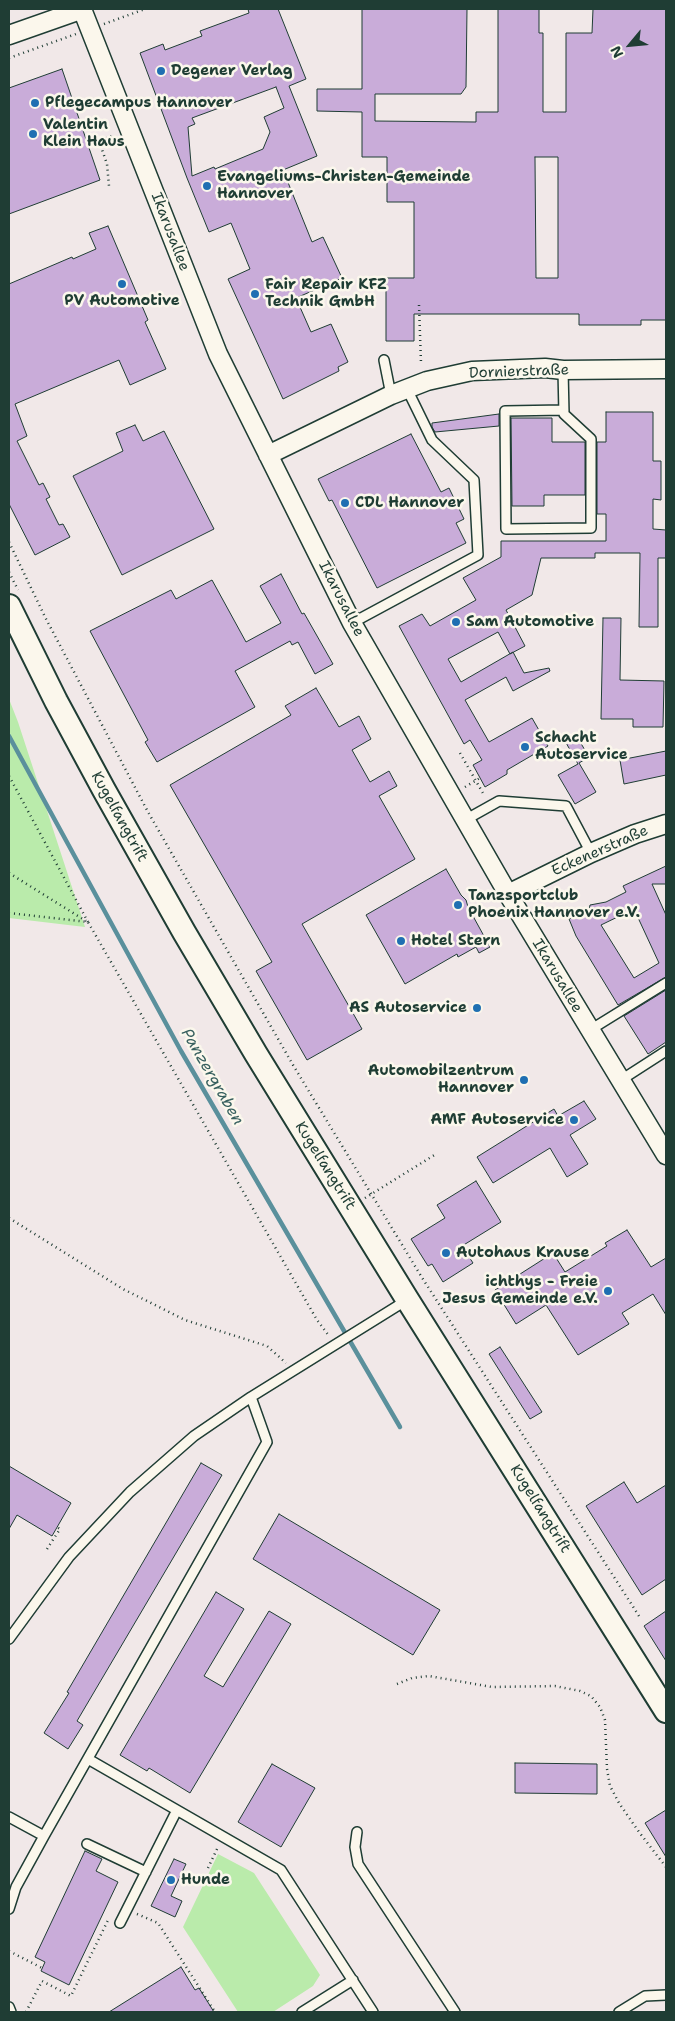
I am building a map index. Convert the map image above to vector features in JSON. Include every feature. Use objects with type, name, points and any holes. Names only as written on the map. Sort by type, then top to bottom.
[{"type":"street","points":[[9,35],[83,9]]},
{"type":"street","name":"Ikarusallee","points":[[83,9],[218,354],[352,623],[508,894],[666,1156]]},
{"type":"street","name":"Dornierstraße","points":[[268,455],[399,392],[428,381],[472,371],[545,368],[563,370],[666,369]]},
{"type":"street","name":"Kugelfangtrift","points":[[9,606],[56,701],[179,923],[256,1054],[407,1299],[666,1711]]},
{"type":"street","name":"Eckenerstraße","points":[[508,894],[591,853],[635,834],[666,824]]},
{"type":"lane","points":[[352,623],[478,555],[474,480],[432,440],[399,392],[384,360]]},
{"type":"lane","points":[[563,370],[564,410],[564,414],[591,439],[591,528],[506,528],[505,411],[564,410]]},
{"type":"lane","points":[[465,820],[499,802],[566,806],[591,853]]},
{"type":"lane","points":[[590,1030],[666,983]]},
{"type":"lane","points":[[621,1080],[666,1051]]},
{"type":"lane","points":[[9,1639],[69,1557],[130,1492],[194,1436],[251,1397],[359,1331],[407,1299]]},
{"type":"lane","points":[[9,1909],[16,1887],[44,1836],[266,1442],[251,1397]]},
{"type":"lane","points":[[88,1758],[281,1870],[373,2012]]},
{"type":"lane","points":[[120,1923],[177,1810]]},
{"type":"lane","points":[[9,1817],[44,1836]]},
{"type":"lane","points":[[357,1832],[355,1847],[358,1864],[455,2012]]},
{"type":"lane","points":[[87,1844],[146,1872]]},
{"type":"lane","points":[[302,2012],[353,1980]]},
{"type":"lane","points":[[619,2012],[645,1996],[666,1995]]},
{"type":"lane","points":[[9,2007],[11,2012]]},
{"type":"path","points":[[92,144],[114,135]]},
{"type":"path","points":[[99,141],[107,164],[109,186]]},
{"type":"path","points":[[419,305],[421,363]]},
{"type":"path","points":[[9,542],[45,618],[148,812],[293,1065],[421,1276],[639,1616]]},
{"type":"path","points":[[460,753],[490,806]]},
{"type":"path","points":[[9,776],[88,922],[317,1320],[338,1344]]},
{"type":"path","points":[[465,787],[480,778]]},
{"type":"path","points":[[9,873],[88,922]]},
{"type":"path","points":[[9,913],[88,922]]},
{"type":"path","points":[[362,1199],[436,1154]]},
{"type":"path","points":[[9,1218],[123,1289],[185,1320],[267,1346],[294,1371]]},
{"type":"path","points":[[47,1549],[60,1529],[57,1527]]},
{"type":"path","points":[[397,1684],[412,1678],[429,1676],[492,1687],[555,1686],[580,1691],[591,1696],[600,1707],[605,1720],[607,1768],[610,1786],[639,1832],[666,1867]]},
{"type":"path","points":[[208,1868],[223,1836]]},
{"type":"path","points":[[127,1909],[158,1922],[215,2012]]},
{"type":"path","points":[[26,2012],[42,1981],[71,1996],[109,1918],[120,1923]]},
{"type":"path","points":[[9,1951],[42,1968]]},
{"type":"green space","points":[[9,699],[18,722],[85,927],[9,918]]},
{"type":"green space","points":[[218,1854],[254,1873],[320,1975],[313,1986],[273,2012],[238,2012],[183,1927]]},
{"type":"building","points":[[248,9],[278,9],[306,79],[289,86],[317,156],[283,170],[312,242],[323,237],[342,278],[296,298],[311,332],[331,324],[348,362],[338,367],[339,371],[283,399],[228,279],[250,269],[231,223],[209,232],[140,53],[163,44],[165,50],[202,36],[200,31],[249,13]],"holes":[[[276,87],[284,108],[264,117],[270,132],[263,149],[215,169],[214,167],[192,176],[188,127],[195,124],[192,118]]]},
{"type":"building","points":[[362,9],[467,9],[466,87],[461,94],[375,94],[375,121],[476,122],[476,112],[498,112],[498,9],[539,9],[539,33],[543,33],[543,112],[566,112],[566,33],[592,33],[593,9],[666,9],[666,320],[641,320],[641,325],[579,325],[579,314],[414,314],[414,341],[386,341],[386,278],[414,278],[414,202],[387,202],[387,157],[362,157],[362,112],[317,111],[317,89],[362,89]],"holes":[[[535,157],[558,157],[558,278],[536,278]]]},
{"type":"building","points":[[62,69],[100,180],[9,214],[9,88]]},
{"type":"building","points":[[108,226],[148,320],[145,322],[166,369],[130,385],[119,360],[15,404],[27,436],[17,441],[39,485],[43,483],[50,497],[46,499],[59,525],[63,524],[70,537],[35,555],[9,504],[9,284],[72,257],[73,259],[96,249],[89,233]]},
{"type":"building","points":[[606,412],[653,412],[653,461],[661,461],[661,500],[653,499],[653,529],[666,530],[666,558],[658,558],[658,627],[639,627],[640,553],[595,553],[595,558],[541,558],[532,595],[506,610],[525,646],[513,652],[524,673],[549,668],[550,671],[513,691],[506,677],[465,700],[489,742],[532,718],[548,746],[507,770],[507,774],[485,787],[473,765],[482,760],[470,740],[464,744],[399,626],[422,614],[430,626],[476,600],[463,578],[501,557],[501,541],[606,541],[606,514],[597,514],[597,442],[606,442]],"holes":[[[498,632],[510,654],[461,682],[448,659]]]},
{"type":"building","points":[[499,414],[499,426],[435,432],[432,427],[432,423]]},
{"type":"building","points":[[511,418],[552,418],[552,442],[585,442],[585,495],[544,495],[544,506],[512,506]]},
{"type":"building","points":[[135,425],[143,441],[164,431],[214,529],[122,575],[73,476],[123,451],[116,433]]},
{"type":"building","points":[[411,434],[441,492],[449,488],[464,519],[456,523],[466,543],[377,588],[332,500],[329,501],[318,479]]},
{"type":"building","points":[[281,574],[302,614],[304,613],[333,664],[315,674],[298,642],[292,645],[290,641],[235,671],[255,707],[157,762],[145,742],[148,740],[90,631],[171,590],[176,599],[212,580],[246,642],[281,623],[260,586]]},
{"type":"building","points":[[603,618],[621,618],[620,680],[664,681],[663,727],[633,727],[633,719],[601,719]]},
{"type":"building","points":[[316,688],[339,727],[359,716],[371,739],[352,750],[370,782],[389,771],[397,786],[379,796],[415,859],[302,924],[362,1029],[307,1060],[256,971],[272,962],[170,785],[291,715],[285,706]]},
{"type":"building","points":[[576,735],[589,757],[579,763],[596,792],[575,804],[558,775],[578,764],[565,741]]},
{"type":"building","points":[[666,751],[666,775],[624,784],[620,760]]},
{"type":"building","points":[[666,866],[666,884],[652,884],[666,915],[666,977],[618,1005],[576,936],[569,919],[589,910],[590,905],[606,902],[626,892],[623,886]],"holes":[[[634,909],[659,963],[634,978],[601,925]]]},
{"type":"building","points":[[446,869],[466,900],[490,947],[479,953],[476,947],[458,957],[457,954],[405,984],[366,915]]},
{"type":"building","points":[[666,990],[666,1042],[648,1054],[624,1016]]},
{"type":"building","points":[[584,1101],[596,1119],[570,1135],[588,1164],[567,1177],[550,1148],[493,1183],[477,1157],[554,1109],[558,1116]]},
{"type":"building","points":[[476,1181],[501,1222],[462,1246],[473,1263],[443,1282],[432,1264],[428,1266],[411,1239],[445,1218],[437,1205]]},
{"type":"building","points":[[627,1230],[651,1267],[666,1258],[666,1315],[653,1294],[622,1313],[629,1324],[578,1355],[546,1305],[516,1324],[495,1290],[553,1253],[565,1272],[607,1246],[605,1243]]},
{"type":"building","points":[[500,1347],[542,1412],[530,1419],[489,1354]]},
{"type":"building","points":[[201,1463],[222,1475],[77,1721],[83,1725],[68,1749],[44,1733],[69,1693],[67,1692]]},
{"type":"building","points":[[9,1466],[71,1503],[52,1536],[17,1515],[9,1529]]},
{"type":"building","points":[[624,1482],[637,1503],[666,1485],[666,1579],[642,1595],[586,1506]]},
{"type":"building","points":[[279,1514],[440,1610],[413,1655],[253,1559]]},
{"type":"building","points":[[216,1592],[244,1609],[204,1676],[223,1687],[269,1611],[291,1624],[190,1793],[149,1768],[147,1771],[120,1755]]},
{"type":"building","points":[[666,1611],[666,1661],[644,1626]]},
{"type":"building","points":[[515,1763],[597,1764],[597,1794],[515,1793]]},
{"type":"building","points":[[272,1764],[315,1788],[281,1847],[238,1822]]},
{"type":"building","points":[[666,1810],[666,1857],[645,1823]]},
{"type":"building","points":[[85,1851],[102,1859],[96,1871],[118,1882],[69,1985],[41,1971],[45,1962],[35,1957]]},
{"type":"building","name":"Hunde","points":[[174,1859],[186,1864],[171,1896],[182,1901],[175,1917],[151,1906]]},
{"type":"building","points":[[181,1967],[195,1990],[199,1988],[214,2012],[109,2012]]},
{"type":"waterway","name":"Panzergraben","points":[[9,736],[181,1051],[400,1427]]},
{"type":"place","name":"Degener Verlag","points":[[161,71]]},
{"type":"place","name":"Pflegecampus Hannover","points":[[35,103]]},
{"type":"place","name":"Valentin Klein Haus","points":[[33,134]]},
{"type":"place","name":"Evangeliums-Christen-Gemeinde Hannover","points":[[207,186]]},
{"type":"place","name":"PV Automotive","points":[[122,284]]},
{"type":"place","name":"Fair Repair KFZ Technik GmbH","points":[[255,294]]},
{"type":"place","name":"CDL Hannover","points":[[345,503]]},
{"type":"place","name":"Sam Automotive","points":[[456,622]]},
{"type":"place","name":"Schacht Autoservice","points":[[525,747]]},
{"type":"place","name":"Tanzsportclub Phoenix Hannover e.V.","points":[[458,905]]},
{"type":"place","name":"Hotel Stern","points":[[401,941]]},
{"type":"place","name":"AS Autoservice","points":[[477,1008]]},
{"type":"place","name":"Automobilzentrum Hannover","points":[[524,1080]]},
{"type":"place","name":"AMF Autoservice","points":[[574,1120]]},
{"type":"place","name":"Autohaus Krause","points":[[446,1253]]},
{"type":"place","name":"ichthys - Freie Jesus Gemeinde e.V.","points":[[608,1291]]},
{"type":"place","name":"Hunde","points":[[171,1880]]}]
